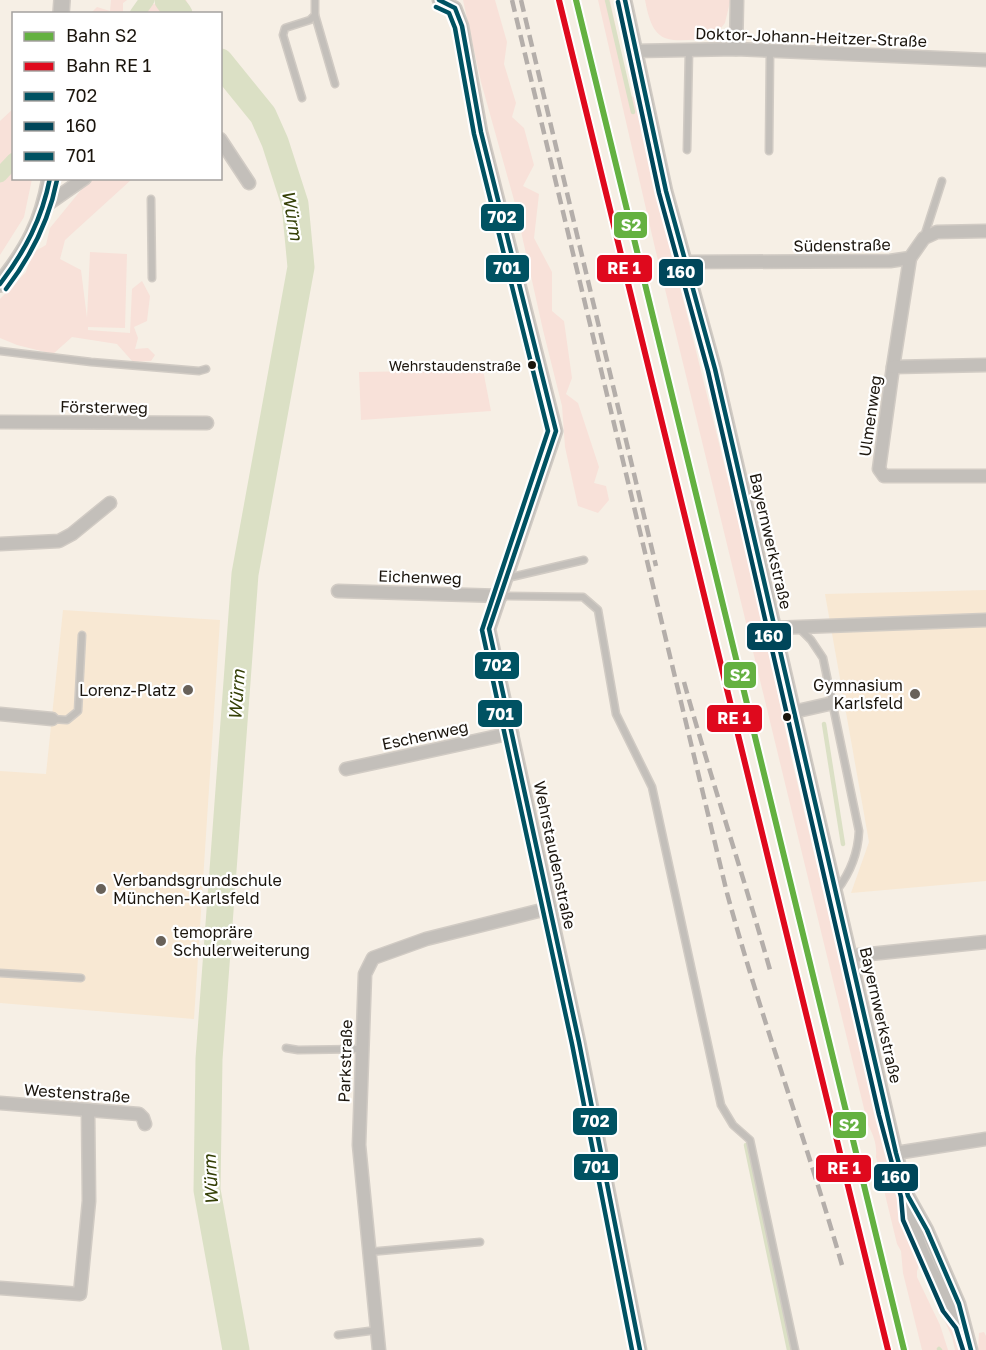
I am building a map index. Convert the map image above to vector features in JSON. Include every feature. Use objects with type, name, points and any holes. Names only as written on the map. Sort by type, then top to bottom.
[{"type":"street","name":"Wehrstaudenstraße","points":[[439,0],[455,8],[462,26],[481,132],[556,431],[489,629],[579,1042],[640,1350]]},
{"type":"street","name":"Bayernwerkstraße","points":[[625,0],[666,191],[715,369],[896,1153],[908,1196],[927,1230],[959,1304],[971,1350]]},
{"type":"street","points":[[736,49],[737,0]]},
{"type":"street","name":"Doktor-Johann-Heitzer-Straße","points":[[636,51],[736,49],[986,60]]},
{"type":"street","points":[[222,142],[249,183]]},
{"type":"street","points":[[0,284],[35,232],[45,206],[50,180]]},
{"type":"street","points":[[45,206],[82,180]]},
{"type":"street","points":[[924,238],[937,232],[986,231]]},
{"type":"street","name":"Südenstraße","points":[[687,262],[890,261],[910,258],[924,238]]},
{"type":"street","name":"Ulmenweg","points":[[910,258],[879,469],[884,476],[986,476]]},
{"type":"street","points":[[893,367],[986,365]]},
{"type":"street","name":"Försterweg","points":[[0,422],[207,423]]},
{"type":"street","points":[[0,544],[59,541],[72,534],[110,502]]},
{"type":"street","name":"Eichenweg","points":[[338,591],[501,596]]},
{"type":"street","points":[[774,628],[986,620]]},
{"type":"street","points":[[793,712],[833,704]]},
{"type":"street","points":[[0,714],[52,719]]},
{"type":"street","name":"Eschenweg","points":[[346,769],[512,733]]},
{"type":"street","name":"Parkstraße","points":[[379,1350],[359,1145],[365,974],[374,958],[426,939],[550,908]]},
{"type":"street","points":[[851,956],[986,942]]},
{"type":"street","name":"Westenstraße","points":[[0,1103],[139,1114],[145,1124]]},
{"type":"street","points":[[0,1288],[80,1294],[89,1201],[88,1110]]},
{"type":"street","points":[[896,1153],[986,1139]]},
{"type":"lane","points":[[315,0],[315,15],[335,84]]},
{"type":"lane","points":[[302,98],[283,35],[285,28],[310,20],[315,15]]},
{"type":"lane","points":[[687,150],[689,50]]},
{"type":"lane","points":[[769,151],[770,51]]},
{"type":"lane","points":[[924,238],[942,181]]},
{"type":"lane","points":[[151,199],[152,278]]},
{"type":"lane","points":[[0,351],[112,364],[199,371],[206,369]]},
{"type":"lane","points":[[507,578],[584,560]]},
{"type":"lane","points":[[501,596],[583,597],[598,610],[616,714],[652,787],[721,1105],[733,1125],[750,1140],[795,1350]]},
{"type":"lane","points":[[798,627],[811,640],[823,658],[859,831],[858,846],[846,878],[835,892]]},
{"type":"lane","points":[[52,719],[67,720],[78,711],[82,635]]},
{"type":"lane","points":[[0,973],[81,978]]},
{"type":"lane","points":[[286,1048],[298,1050],[362,1049]]},
{"type":"lane","points":[[369,1252],[480,1242]]},
{"type":"lane","points":[[338,1335],[377,1330]]},
{"type":"shaded area","points":[[111,0],[127,0],[123,3],[123,12],[92,12],[97,7],[110,11]]},
{"type":"shaded area","points":[[186,0],[192,12],[133,12],[157,3],[169,10]]},
{"type":"shaded area","points":[[463,0],[495,0],[507,42],[504,64],[516,103],[512,117],[524,128],[534,165],[523,186],[539,194],[534,238],[552,272],[552,311],[564,321],[572,378],[566,394],[578,403],[599,467],[594,483],[606,486],[609,500],[598,513],[578,506],[565,447],[562,406],[514,200],[481,82]]},
{"type":"shaded area","points":[[598,0],[610,0],[630,95],[635,98],[755,588],[792,761],[868,1079],[890,1166],[910,1233],[921,1260],[917,1277],[940,1325],[948,1350],[922,1350],[903,1273],[901,1251],[897,1244],[876,1157],[875,1141],[868,1125],[655,248]]},
{"type":"shaded area","points":[[645,0],[730,0],[730,2],[725,23],[712,39],[674,40],[659,34],[653,27]]},
{"type":"shaded area","points":[[12,110],[12,180],[32,180],[24,217],[0,255],[0,121]]},
{"type":"shaded area","points":[[73,180],[131,180],[65,240],[60,259],[81,270],[87,318],[90,252],[127,254],[125,328],[88,327],[88,330],[130,333],[132,289],[142,281],[150,296],[147,321],[134,327],[138,338],[135,349],[148,348],[155,355],[151,361],[133,362],[117,344],[72,337],[53,354],[0,338],[0,299],[26,272],[32,253],[46,245],[50,228],[81,190]]},
{"type":"shaded area","points":[[483,370],[491,411],[361,420],[359,372]]},
{"type":"shaded area","name":"Gymnasium Karlsfeld","points":[[986,590],[986,881],[851,893],[869,842],[825,594]]},
{"type":"shaded area","name":"Verbandsgrundschule München-Karlsfeld","points":[[63,610],[220,620],[194,1019],[0,1003],[0,771],[46,774]]},
{"type":"shaded area","points":[[923,1268],[942,1298],[963,1350],[955,1350],[952,1337],[923,1274]]},
{"type":"shaded area","points":[[984,1332],[986,1350],[978,1350],[979,1333]]},
{"type":"waterway","points":[[138,12],[147,0]]},
{"type":"waterway","name":"Würm","points":[[168,0],[177,12]]},
{"type":"waterway","points":[[607,0],[633,112]]},
{"type":"waterway","name":"Würm","points":[[222,64],[263,115],[275,142],[295,204],[301,267],[245,574],[209,1059],[207,1190],[236,1350]]},
{"type":"waterway","points":[[0,175],[12,162]]},
{"type":"waterway","points":[[824,724],[843,844]]},
{"type":"waterway","points":[[746,1145],[789,1350]]},
{"type":"railway","points":[[512,0],[727,893],[842,1265]]},
{"type":"railway","points":[[521,0],[656,566]]},
{"type":"railway","points":[[684,682],[770,970]]},
{"type":"rail line","name":"S2","points":[[576,0],[904,1350]]},
{"type":"transit line","name":"702","points":[[439,0],[455,8],[462,26],[481,132],[556,431],[489,629],[579,1042],[640,1350]]},
{"type":"transit line","points":[[559,0],[888,1350]]},
{"type":"transit line","name":"702","points":[[625,0],[666,191],[715,369],[896,1153],[908,1196],[927,1230],[959,1304],[971,1350]]},
{"type":"transit line","name":"160","points":[[618,2],[659,193],[708,371],[879,1115],[901,1197],[903,1220],[943,1311],[956,1328],[963,1350]]},
{"type":"transit line","name":"701","points":[[436,7],[449,13],[455,28],[474,134],[548,431],[482,630],[572,1044],[632,1350]]},
{"type":"transit line","name":"702","points":[[0,284],[31,234],[50,180]]},
{"type":"transit line","name":"701","points":[[6,289],[38,237],[49,210],[57,180]]},
{"type":"place","name":"Wehrstaudenstraße","points":[[532,365]]},
{"type":"place","name":"Lorenz-Platz","points":[[188,690]]},
{"type":"place","name":"Gymnasium Karlsfeld","points":[[915,694]]},
{"type":"place","name":"Verbandsgrundschule München-Karlsfeld","points":[[101,889]]},
{"type":"place","name":"temopräre Schulerweiterung","points":[[161,941]]}]
